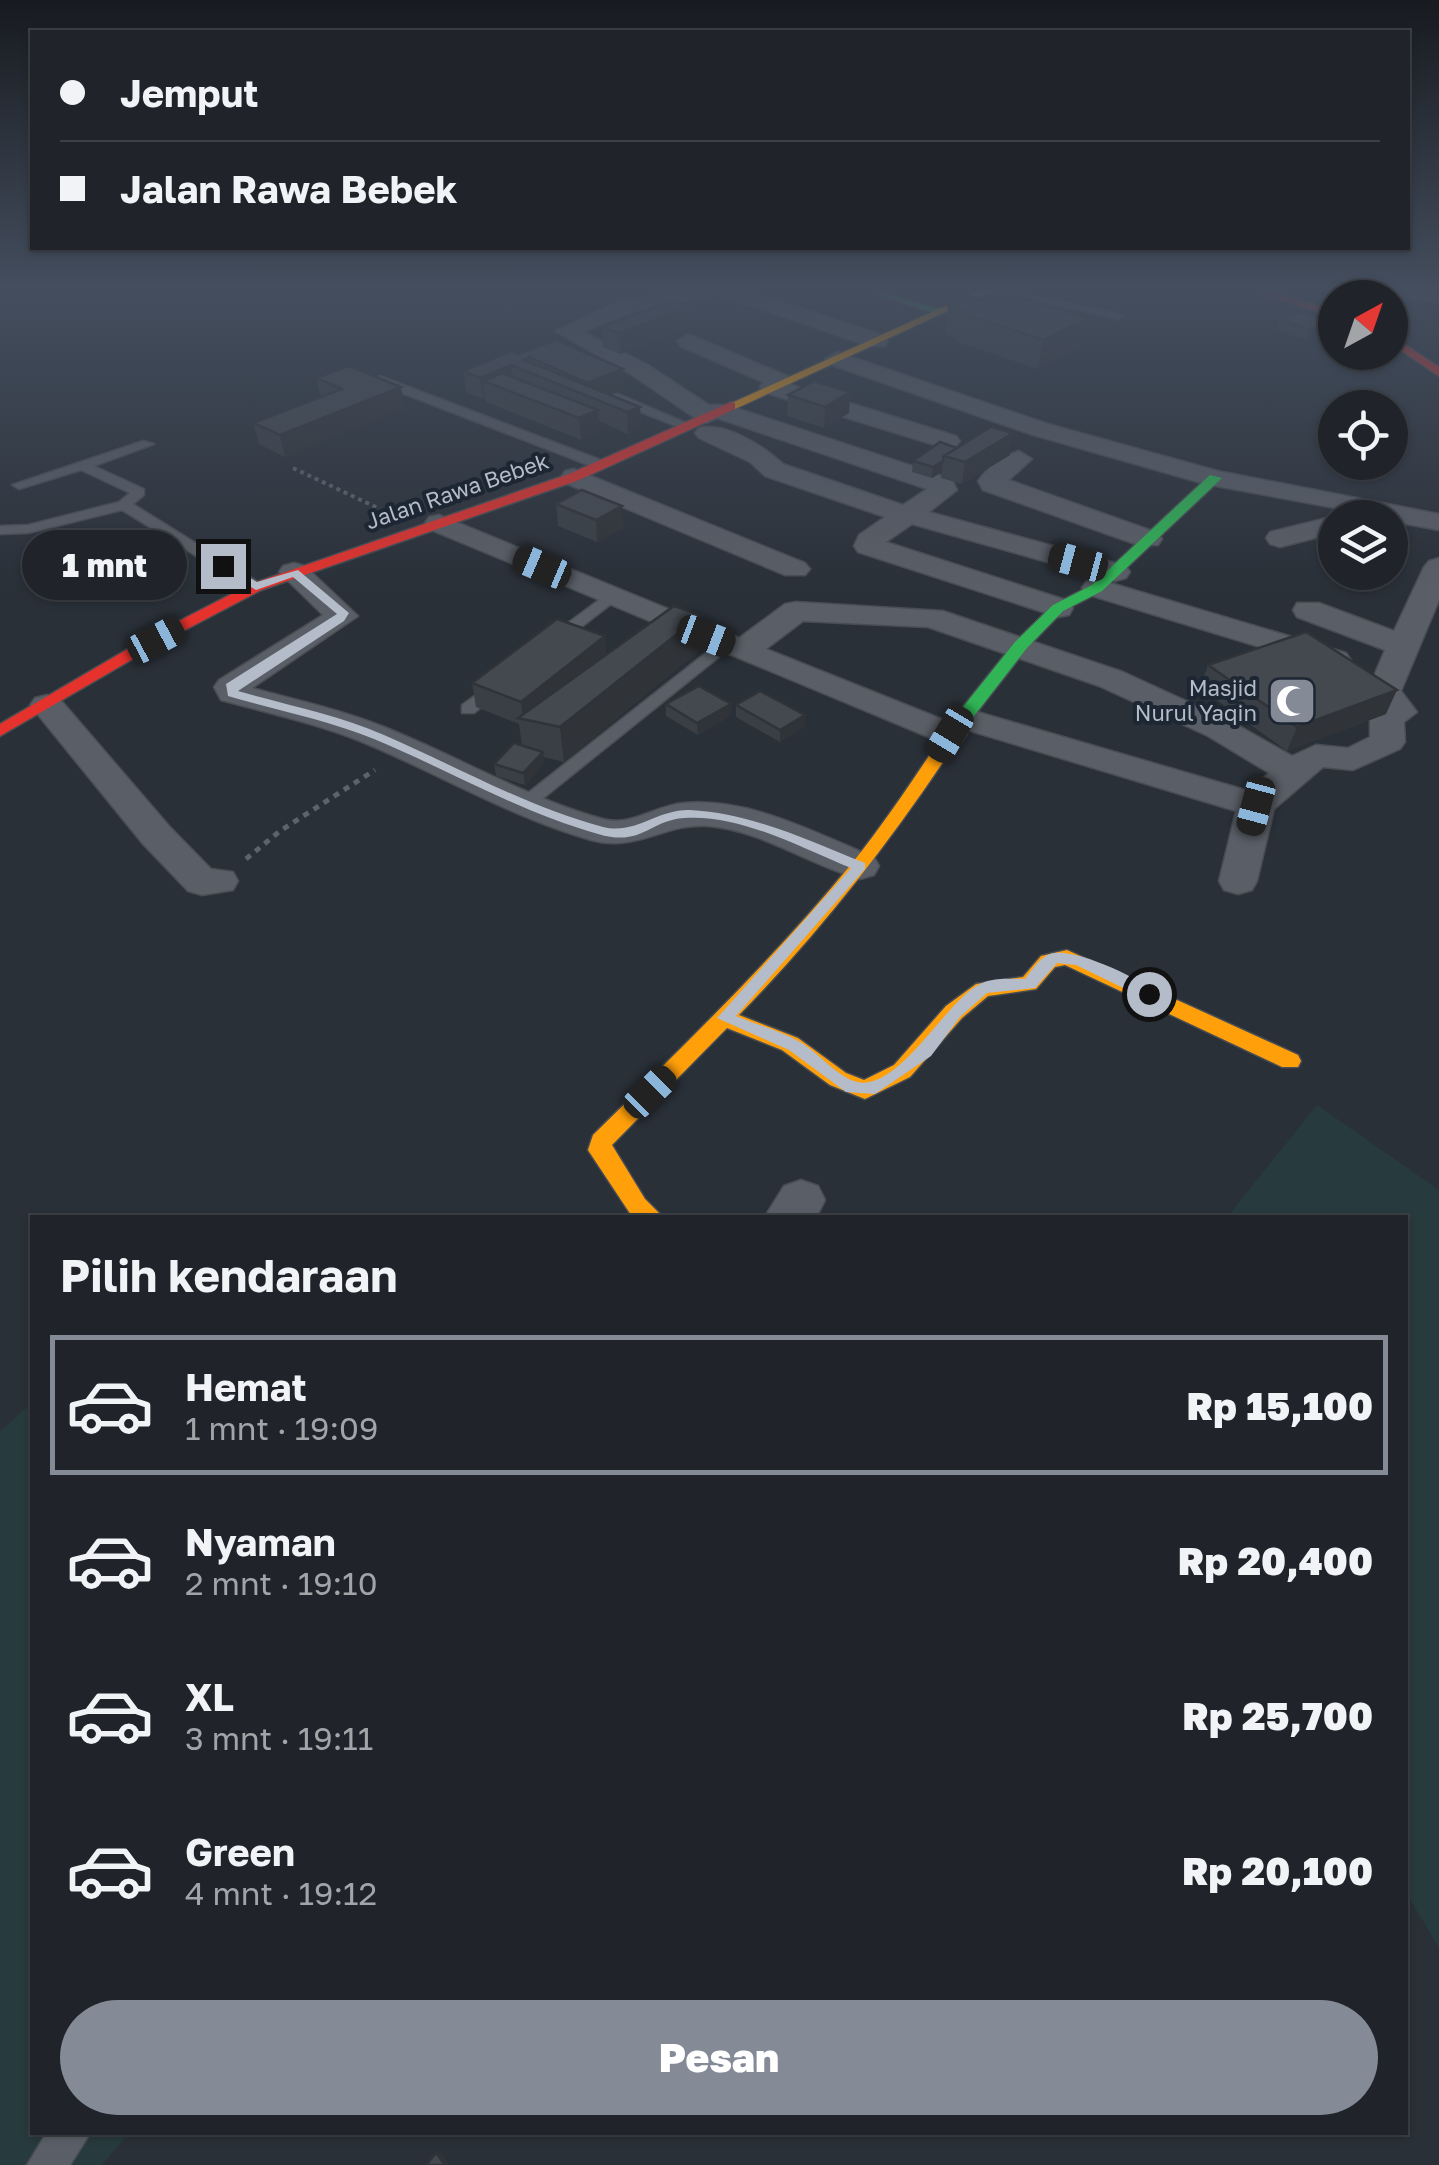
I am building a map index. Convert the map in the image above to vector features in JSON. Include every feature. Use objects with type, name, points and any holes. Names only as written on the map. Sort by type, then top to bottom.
[{"type":"street","points":[[661,387],[774,470],[1388,677]]},
{"type":"street","name":"Jalan Rawa Bebek","points":[[0,731],[256,586],[587,471],[770,387]]},
{"type":"street","points":[[786,387],[947,442]]},
{"type":"street","points":[[919,387],[1038,428],[1215,478],[1318,501]]},
{"type":"street","points":[[700,418],[942,485],[942,490],[868,546],[1058,608]]},
{"type":"street","points":[[866,461],[914,431]]},
{"type":"street","points":[[1020,459],[991,481],[993,484],[1148,539]]},
{"type":"street","points":[[587,471],[795,568]]},
{"type":"street","points":[[638,1214],[599,1146],[725,1018],[860,866],[918,788],[957,726],[1021,646],[1058,608],[1106,580],[1215,478]]},
{"type":"street","points":[[1408,518],[1439,522]]},
{"type":"street","points":[[430,526],[735,647],[957,726],[1256,806]]},
{"type":"street","points":[[1280,538],[1318,528]]},
{"type":"street","points":[[1238,881],[1256,806],[1292,770],[1316,756],[1353,760],[1384,746],[1390,738],[1388,716],[1400,712],[1384,692],[1388,677],[1439,566]]},
{"type":"street","points":[[294,572],[342,616],[229,690],[344,724],[525,804],[620,835],[686,814],[719,818],[762,827],[860,866]]},
{"type":"street","points":[[1308,610],[1404,646]]},
{"type":"street","points":[[735,647],[796,611],[932,618],[1021,646],[1163,702],[1292,770]]},
{"type":"street","points":[[48,705],[156,836],[202,882],[219,881]]},
{"type":"street","points":[[725,1018],[794,1046],[818,1061],[838,1082],[865,1090],[888,1080],[926,1052],[955,1013],[982,989],[994,984],[1030,984],[1048,961],[1066,957],[1290,1061]]},
{"type":"lane","points":[[396,387],[587,471]]},
{"type":"lane","points":[[614,397],[700,418]]},
{"type":"lane","points":[[19,485],[148,444]]},
{"type":"lane","points":[[0,530],[28,529],[124,504],[139,492],[80,464]]},
{"type":"lane","points":[[124,504],[256,586]]},
{"type":"lane","points":[[468,709],[612,596]]},
{"type":"lane","points":[[525,804],[735,647]]},
{"type":"lane","points":[[46,2165],[70,2135]]},
{"type":"path","points":[[293,468],[430,526]]},
{"type":"path","points":[[219,881],[280,831],[406,751]]},
{"type":"green space","points":[[1317,1105],[1439,1190],[1439,1948],[1408,1896],[1408,1215],[1229,1215]]},
{"type":"green space","points":[[30,1405],[30,2135],[127,2135],[102,2165],[0,2165],[0,1431]]},
{"type":"building","points":[[337,387],[401,387],[280,435],[253,423],[342,389]]},
{"type":"building","points":[[499,387],[538,387],[598,410],[579,418]]},
{"type":"building","points":[[565,387],[591,387],[640,407],[627,412]]},
{"type":"building","points":[[803,387],[834,387],[850,392],[825,407],[788,395]]},
{"type":"building","points":[[991,427],[1013,433],[965,462],[944,456]]},
{"type":"building","points":[[940,442],[957,448],[933,467],[913,461]]},
{"type":"building","points":[[582,490],[622,506],[596,520],[556,504]]},
{"type":"building","points":[[674,606],[701,615],[560,727],[518,718]]},
{"type":"building","points":[[557,619],[605,636],[521,702],[472,683]]},
{"type":"building","points":[[1306,632],[1397,690],[1297,727],[1208,665]]},
{"type":"building","points":[[699,686],[731,704],[697,723],[666,704]]},
{"type":"building","points":[[760,691],[805,715],[780,730],[736,705]]},
{"type":"building","points":[[514,743],[543,752],[523,773],[494,764]]},
{"type":"building","points":[[436,2153],[445,2165],[426,2165]]},
{"type":"traffic: fast","points":[[961,721],[1021,645],[1058,608],[1097,588],[1215,478]]},
{"type":"traffic: slow","points":[[731,406],[773,387]]},
{"type":"traffic: slow","points":[[648,1215],[636,1206],[600,1150],[601,1142],[770,971],[860,866],[918,788],[961,721]]},
{"type":"traffic: slow","points":[[725,1018],[790,1044],[838,1079],[865,1090],[902,1071],[954,1012],[983,989],[1029,984],[1048,961],[1067,957],[1290,1061]]},
{"type":"traffic: jam","points":[[0,731],[156,639],[256,587],[574,477],[731,406]]},
{"type":"place","name":"Masjid Nurul Yaqin","points":[[1292,701]]},
{"type":"route","points":[[223,566],[256,586],[294,572],[343,613],[230,687],[232,693],[375,735],[525,804],[602,831],[631,835],[664,818],[686,814],[719,818],[762,827],[860,866],[725,1018],[794,1046],[818,1061],[838,1082],[852,1088],[875,1088],[926,1052],[968,999],[994,984],[1030,984],[1048,961],[1056,958],[1078,960],[1149,994]]}]
